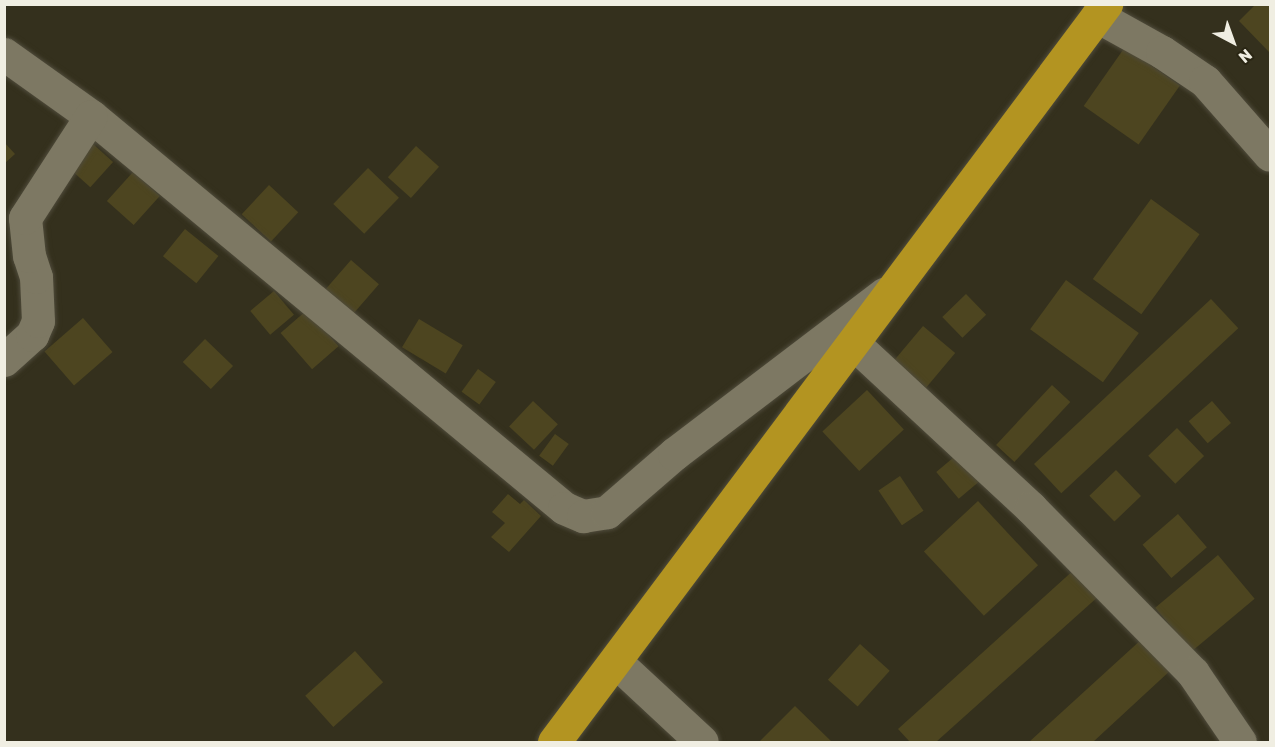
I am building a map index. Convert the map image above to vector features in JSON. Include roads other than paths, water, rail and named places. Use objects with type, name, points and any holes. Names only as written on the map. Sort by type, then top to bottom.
[{"type":"highway","points":[[554,742],[1102,10]]},
{"type":"street","points":[[1102,10],[1205,81],[1270,155]]},
{"type":"street","points":[[4,54],[91,116],[464,428],[564,508],[583,516],[607,512],[674,454],[896,285]]},
{"type":"street","points":[[4,360],[32,335],[38,321],[36,277],[29,256],[26,218],[91,116]]},
{"type":"street","points":[[852,342],[1031,507],[1185,665],[1240,742]]},
{"type":"street","points":[[616,662],[702,742]]}]
